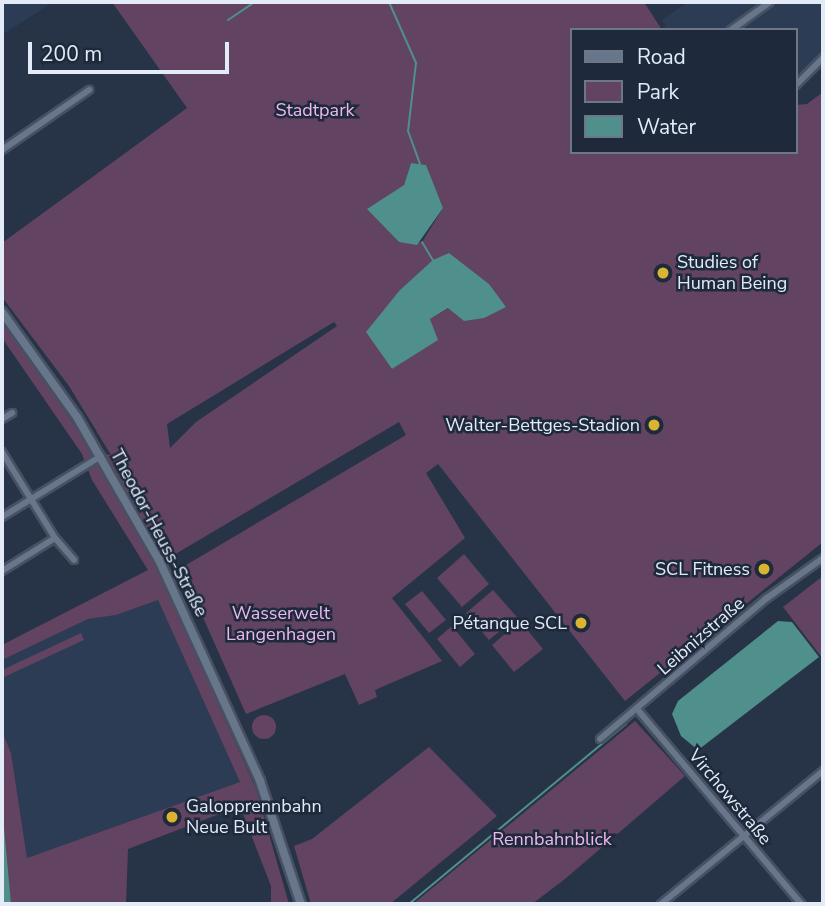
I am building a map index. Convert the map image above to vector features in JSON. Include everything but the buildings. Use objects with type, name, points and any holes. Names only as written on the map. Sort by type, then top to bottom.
[{"type":"street","points":[[734,28],[770,2]]},
{"type":"street","points":[[797,84],[823,58]]},
{"type":"street","points":[[2,150],[89,90]]},
{"type":"street","name":"Theodor-Heuss-Straße","points":[[2,312],[101,456],[159,560],[271,810],[301,904]]},
{"type":"street","points":[[2,419],[12,412]]},
{"type":"street","points":[[2,452],[55,538],[74,560]]},
{"type":"street","points":[[2,517],[101,456]]},
{"type":"street","points":[[2,571],[55,538]]},
{"type":"street","name":"Leibnizstraße","points":[[600,739],[759,605],[823,558]]},
{"type":"street","name":"Virchowstraße","points":[[638,709],[801,904]]},
{"type":"street","points":[[661,904],[823,771]]},
{"type":"shaded area","points":[[2,2],[53,2],[2,35]]},
{"type":"shaded area","points":[[688,2],[823,2],[823,53],[797,81],[797,28],[664,28],[666,26],[662,20]]},
{"type":"shaded area","points":[[158,600],[240,782],[27,858],[11,753],[2,731],[2,660],[88,619],[116,615]]},
{"type":"green space","points":[[112,2],[644,2],[661,28],[570,28],[570,154],[797,154],[797,105],[807,104],[823,92],[823,542],[625,701],[438,464],[426,473],[465,538],[392,598],[442,661],[375,690],[377,697],[359,705],[345,674],[246,714],[181,568],[406,435],[399,422],[172,556],[163,581],[256,789],[289,904],[271,904],[271,886],[240,806],[128,849],[126,904],[2,904],[2,731],[11,753],[27,858],[240,782],[158,600],[116,615],[88,619],[2,660],[2,645],[148,570],[92,480],[82,454],[2,338],[2,317],[92,452],[111,455],[69,386],[2,297],[2,243],[187,108]],"holes":[[[411,163],[425,165],[443,208],[422,242],[399,242],[368,209],[404,185]],[[448,253],[489,284],[430,319],[437,340],[392,369],[380,351]],[[334,322],[337,326],[196,422],[170,448],[167,424]]]},
{"type":"green space","points":[[464,554],[489,584],[462,607],[437,578]]},
{"type":"green space","points":[[823,576],[823,659],[783,607]]},
{"type":"green space","points":[[493,590],[517,617],[489,640],[466,613]]},
{"type":"green space","points":[[422,591],[446,620],[429,633],[405,604]]},
{"type":"green space","points":[[520,621],[543,649],[514,672],[492,645]]},
{"type":"green space","points":[[452,626],[475,654],[460,667],[437,639]]},
{"type":"green space","points":[[81,633],[84,640],[2,678],[2,670]]},
{"type":"green space","points":[[264,715],[275,722],[276,727],[269,738],[264,739],[253,732],[252,727],[259,716]]},
{"type":"green space","name":"Rennbahnblick","points":[[635,721],[685,776],[565,879],[532,904],[413,904]]},
{"type":"green space","points":[[429,747],[497,816],[390,904],[311,904],[294,846],[312,839]]},
{"type":"water","points":[[411,163],[426,165],[443,208],[417,245],[399,242],[367,209],[404,185]]},
{"type":"water","points":[[449,253],[489,284],[506,307],[484,318],[464,321],[448,308],[430,319],[438,340],[392,369],[366,332],[400,290],[433,260]]},
{"type":"water","points":[[778,621],[792,622],[819,657],[698,750],[681,736],[672,714],[678,701]]},
{"type":"water","points":[[2,810],[4,827],[11,904],[2,904]]},
{"type":"waterway","points":[[228,20],[255,2]]},
{"type":"waterway","points":[[389,2],[416,63],[408,131],[420,164]]},
{"type":"waterway","points":[[422,242],[433,260]]},
{"type":"waterway","points":[[409,904],[626,724]]},
{"type":"place","name":"Studies of Human Being","points":[[663,273]]},
{"type":"place","name":"Walter-Bettges-Stadion","points":[[654,425]]},
{"type":"place","name":"SCL Fitness","points":[[764,569]]},
{"type":"place","name":"Pétanque SCL","points":[[581,623]]},
{"type":"place","name":"Galopprennbahn Neue Bult","points":[[172,817]]},
{"type":"park label","name":"Stadtpark","points":[[315,110]]},
{"type":"park label","name":"Wasserwelt Langenhagen","points":[[281,624]]}]
